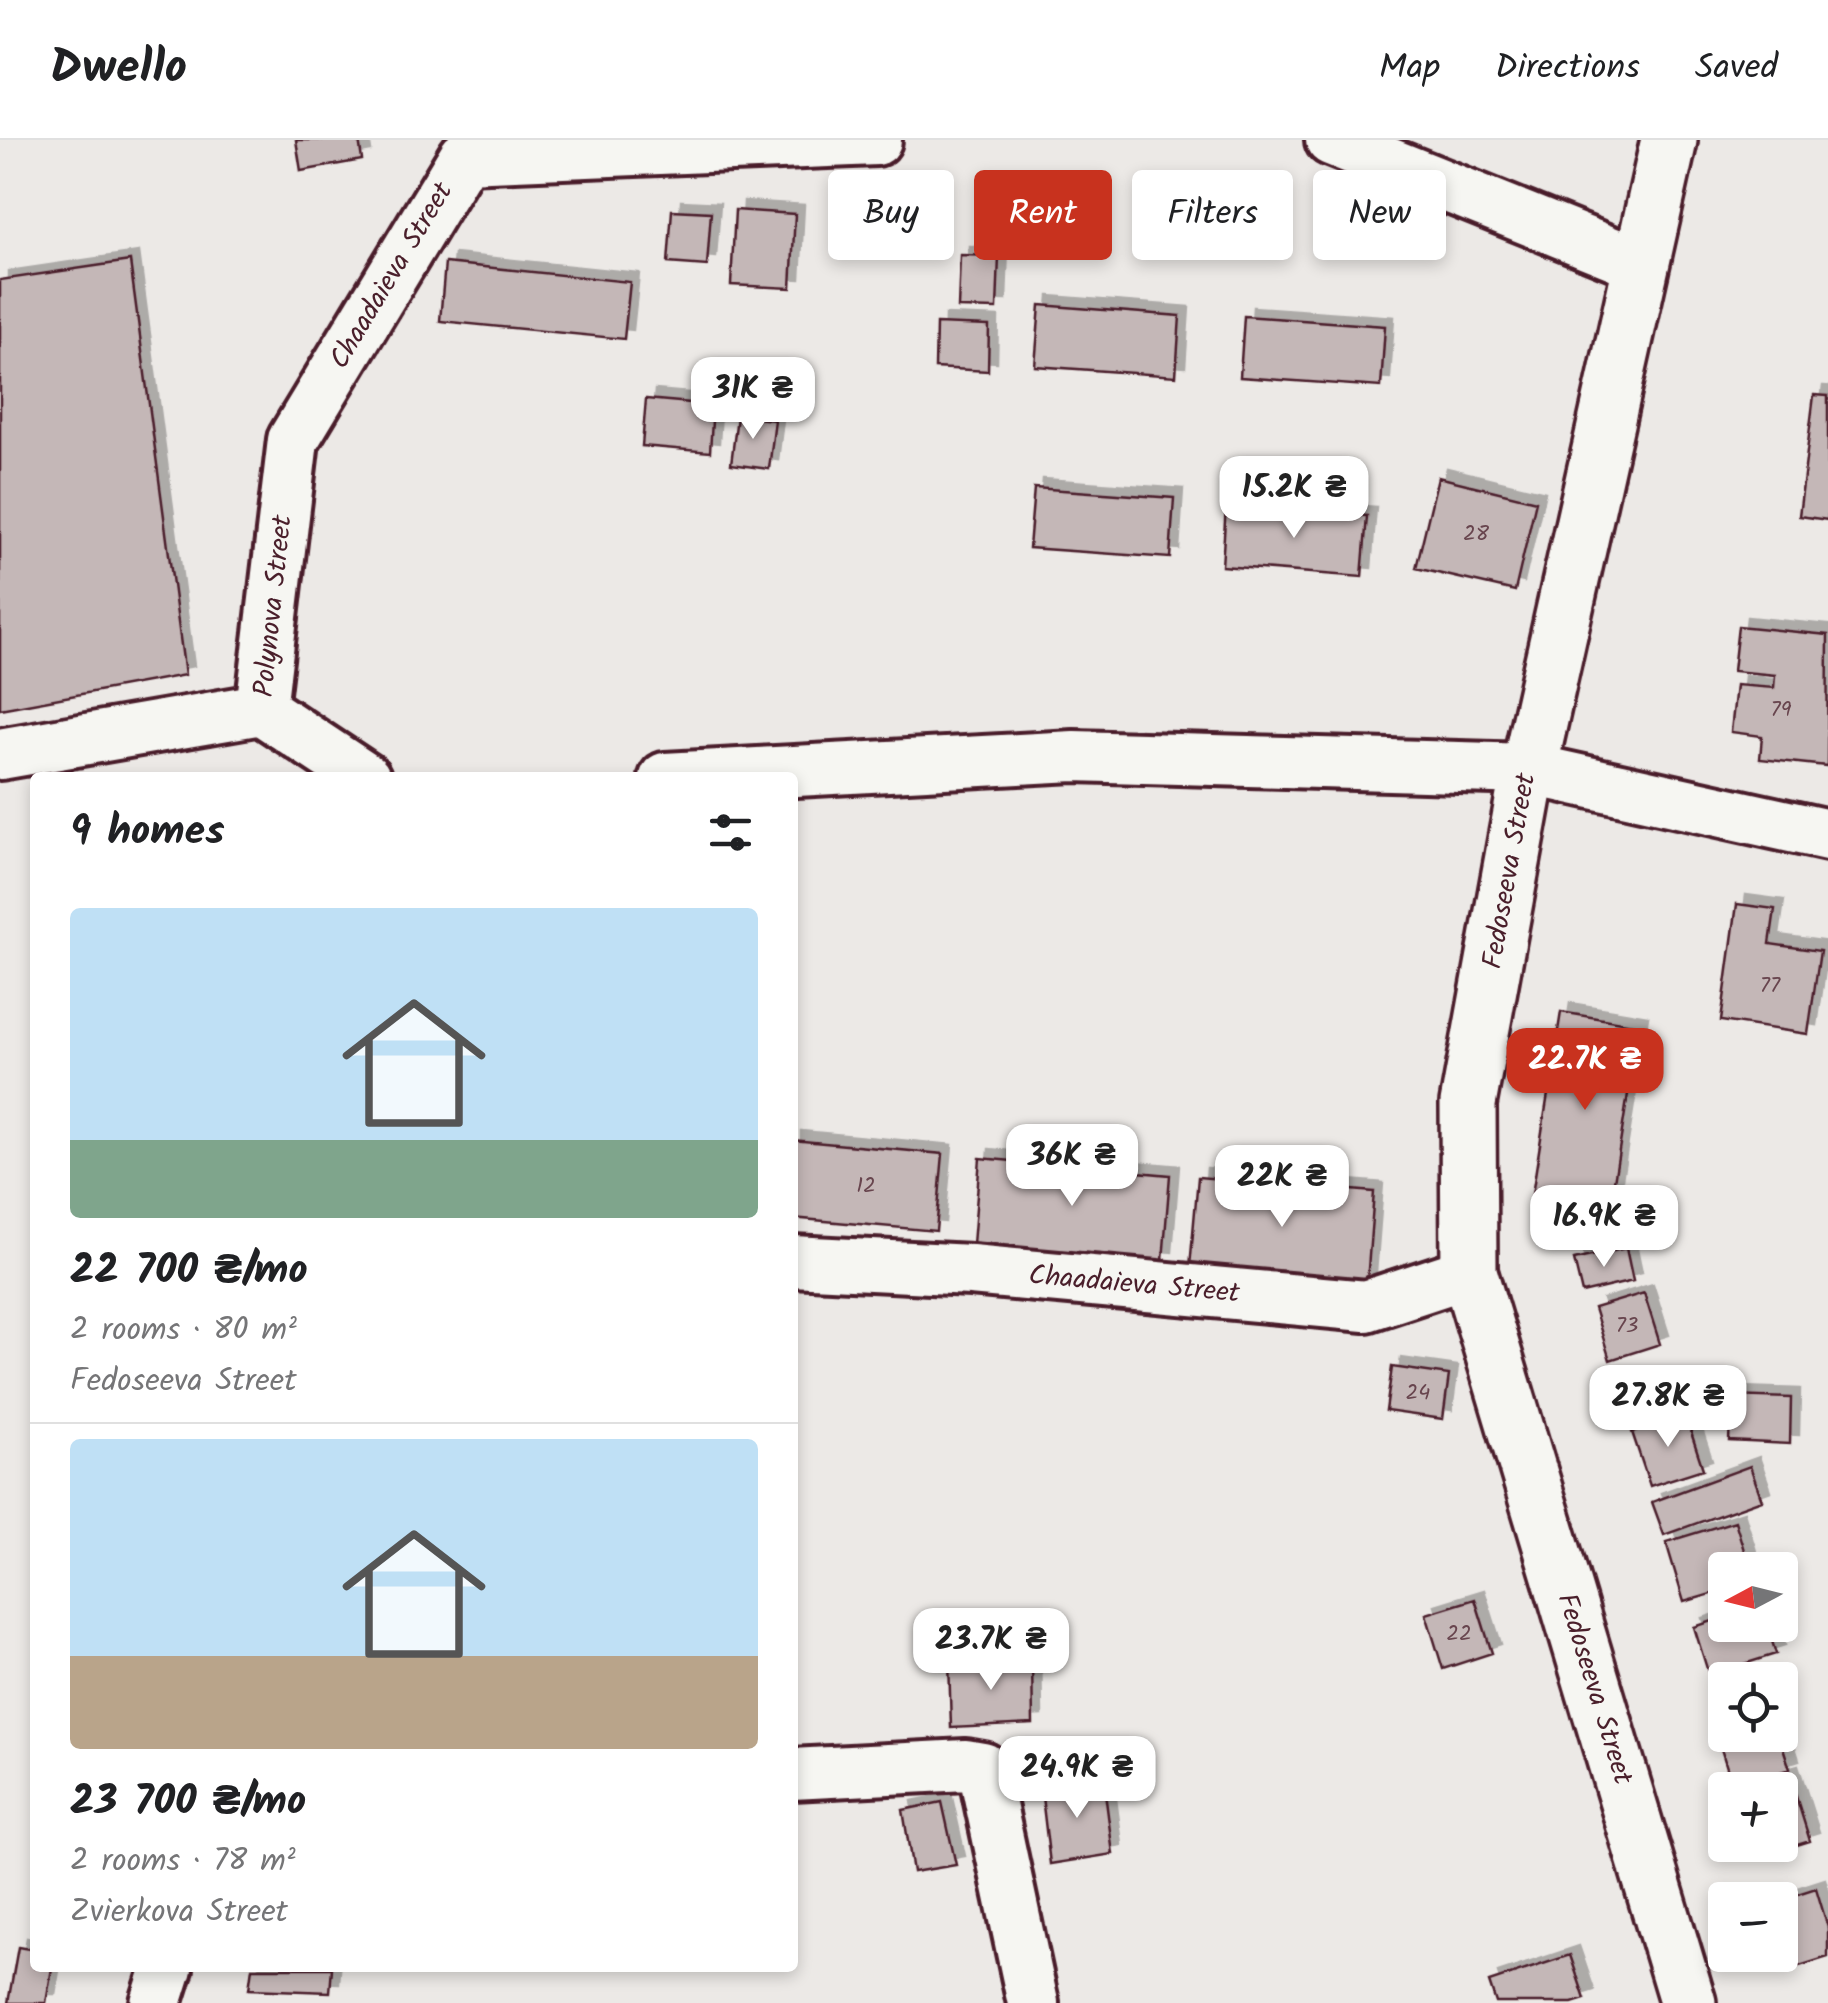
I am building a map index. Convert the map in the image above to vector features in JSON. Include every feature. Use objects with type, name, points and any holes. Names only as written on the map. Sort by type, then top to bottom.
[{"type":"main road","name":"Fedoseeva Street","points":[[1669,140],[1529,769],[1468,1104],[1469,1272],[1688,2003]]},
{"type":"street","name":"Chaadaieva Street","points":[[293,440],[464,157],[876,140]]},
{"type":"street","points":[[1331,140],[1642,265]]},
{"type":"street","name":"Polynova Street","points":[[293,440],[261,709],[356,772]]},
{"type":"street","points":[[0,754],[261,709]]},
{"type":"street","points":[[777,772],[1074,756],[1529,769],[1828,836]]},
{"type":"street","name":"Chaadaieva Street","points":[[798,1262],[970,1270],[1366,1306],[1469,1272]]},
{"type":"street","points":[[798,1774],[966,1765],[983,1768],[1033,2003]]},
{"type":"street","points":[[156,2003],[166,1972]]},
{"type":"building","points":[[296,140],[359,140],[362,160],[301,171]]},
{"type":"building","points":[[672,210],[711,212],[707,266],[668,263]]},
{"type":"building","points":[[735,210],[795,214],[791,288],[731,285]]},
{"type":"building","points":[[960,255],[974,255],[974,260],[999,260],[997,309],[958,308]]},
{"type":"building","points":[[130,261],[185,675],[0,709],[0,280]]},
{"type":"building","points":[[445,263],[630,282],[624,339],[440,321]]},
{"type":"building","points":[[1040,305],[1180,316],[1176,376],[1035,366]]},
{"type":"building","points":[[1244,316],[1385,326],[1381,387],[1240,377]]},
{"type":"building","points":[[936,324],[989,326],[988,371],[935,368]]},
{"type":"building","points":[[1814,395],[1828,396],[1828,520],[1799,516]]},
{"type":"building","points":[[646,399],[713,405],[710,452],[642,446]]},
{"type":"building","points":[[737,416],[775,420],[769,469],[731,464]]},
{"type":"building","points":[[1438,477],[1536,501],[1515,591],[1416,568]]},
{"type":"building","points":[[1034,488],[1174,498],[1170,558],[1029,548]]},
{"type":"building","points":[[1226,506],[1367,516],[1362,577],[1222,566]]},
{"type":"building","points":[[1738,626],[1828,635],[1827,766],[1760,759],[1762,736],[1731,732],[1736,685],[1774,688],[1775,675],[1733,671]]},
{"type":"building","points":[[1737,904],[1775,909],[1770,944],[1820,951],[1808,1034],[1721,1021]]},
{"type":"building","points":[[1561,1012],[1639,1025],[1609,1213],[1531,1201]]},
{"type":"building","points":[[798,1141],[943,1154],[936,1231],[798,1219]]},
{"type":"building","points":[[980,1158],[1170,1175],[1163,1261],[973,1244]]},
{"type":"building","points":[[1198,1177],[1374,1192],[1367,1282],[1190,1267]]},
{"type":"building","points":[[1626,1248],[1633,1281],[1582,1293],[1574,1260]]},
{"type":"building","points":[[1644,1293],[1660,1344],[1610,1360],[1594,1308]]},
{"type":"building","points":[[1392,1367],[1449,1375],[1443,1419],[1386,1411]]},
{"type":"building","points":[[1731,1396],[1791,1398],[1790,1444],[1729,1441]]},
{"type":"building","points":[[1685,1414],[1703,1469],[1650,1486],[1632,1432]]},
{"type":"building","points":[[1750,1466],[1762,1500],[1664,1535],[1652,1502]]},
{"type":"building","points":[[1735,1521],[1744,1552],[1708,1552],[1708,1595],[1684,1602],[1666,1542]]},
{"type":"building","points":[[1475,1599],[1492,1653],[1443,1669],[1426,1614]]},
{"type":"building","points":[[1708,1622],[1708,1642],[1772,1642],[1776,1654],[1750,1662],[1708,1662],[1708,1672],[1694,1627]]},
{"type":"building","points":[[949,1659],[1032,1660],[1033,1724],[951,1728]]},
{"type":"building","points":[[1722,1752],[1784,1752],[1790,1769],[1780,1772],[1728,1772]]},
{"type":"building","points":[[1103,1777],[1113,1854],[1050,1864],[1041,1788]]},
{"type":"building","points":[[942,1802],[956,1865],[913,1872],[903,1810]]},
{"type":"building","points":[[1798,1803],[1810,1841],[1798,1845]]},
{"type":"building","points":[[1816,1888],[1828,1928],[1828,1957],[1798,1966],[1798,1894]]},
{"type":"building","points":[[18,1947],[30,1949],[30,1972],[51,1972],[46,2003],[8,2003]]},
{"type":"building","points":[[1570,1955],[1585,1999],[1572,2003],[1496,2003],[1489,1982]]},
{"type":"building","points":[[251,1972],[332,1972],[330,1992],[249,1989]]}]
